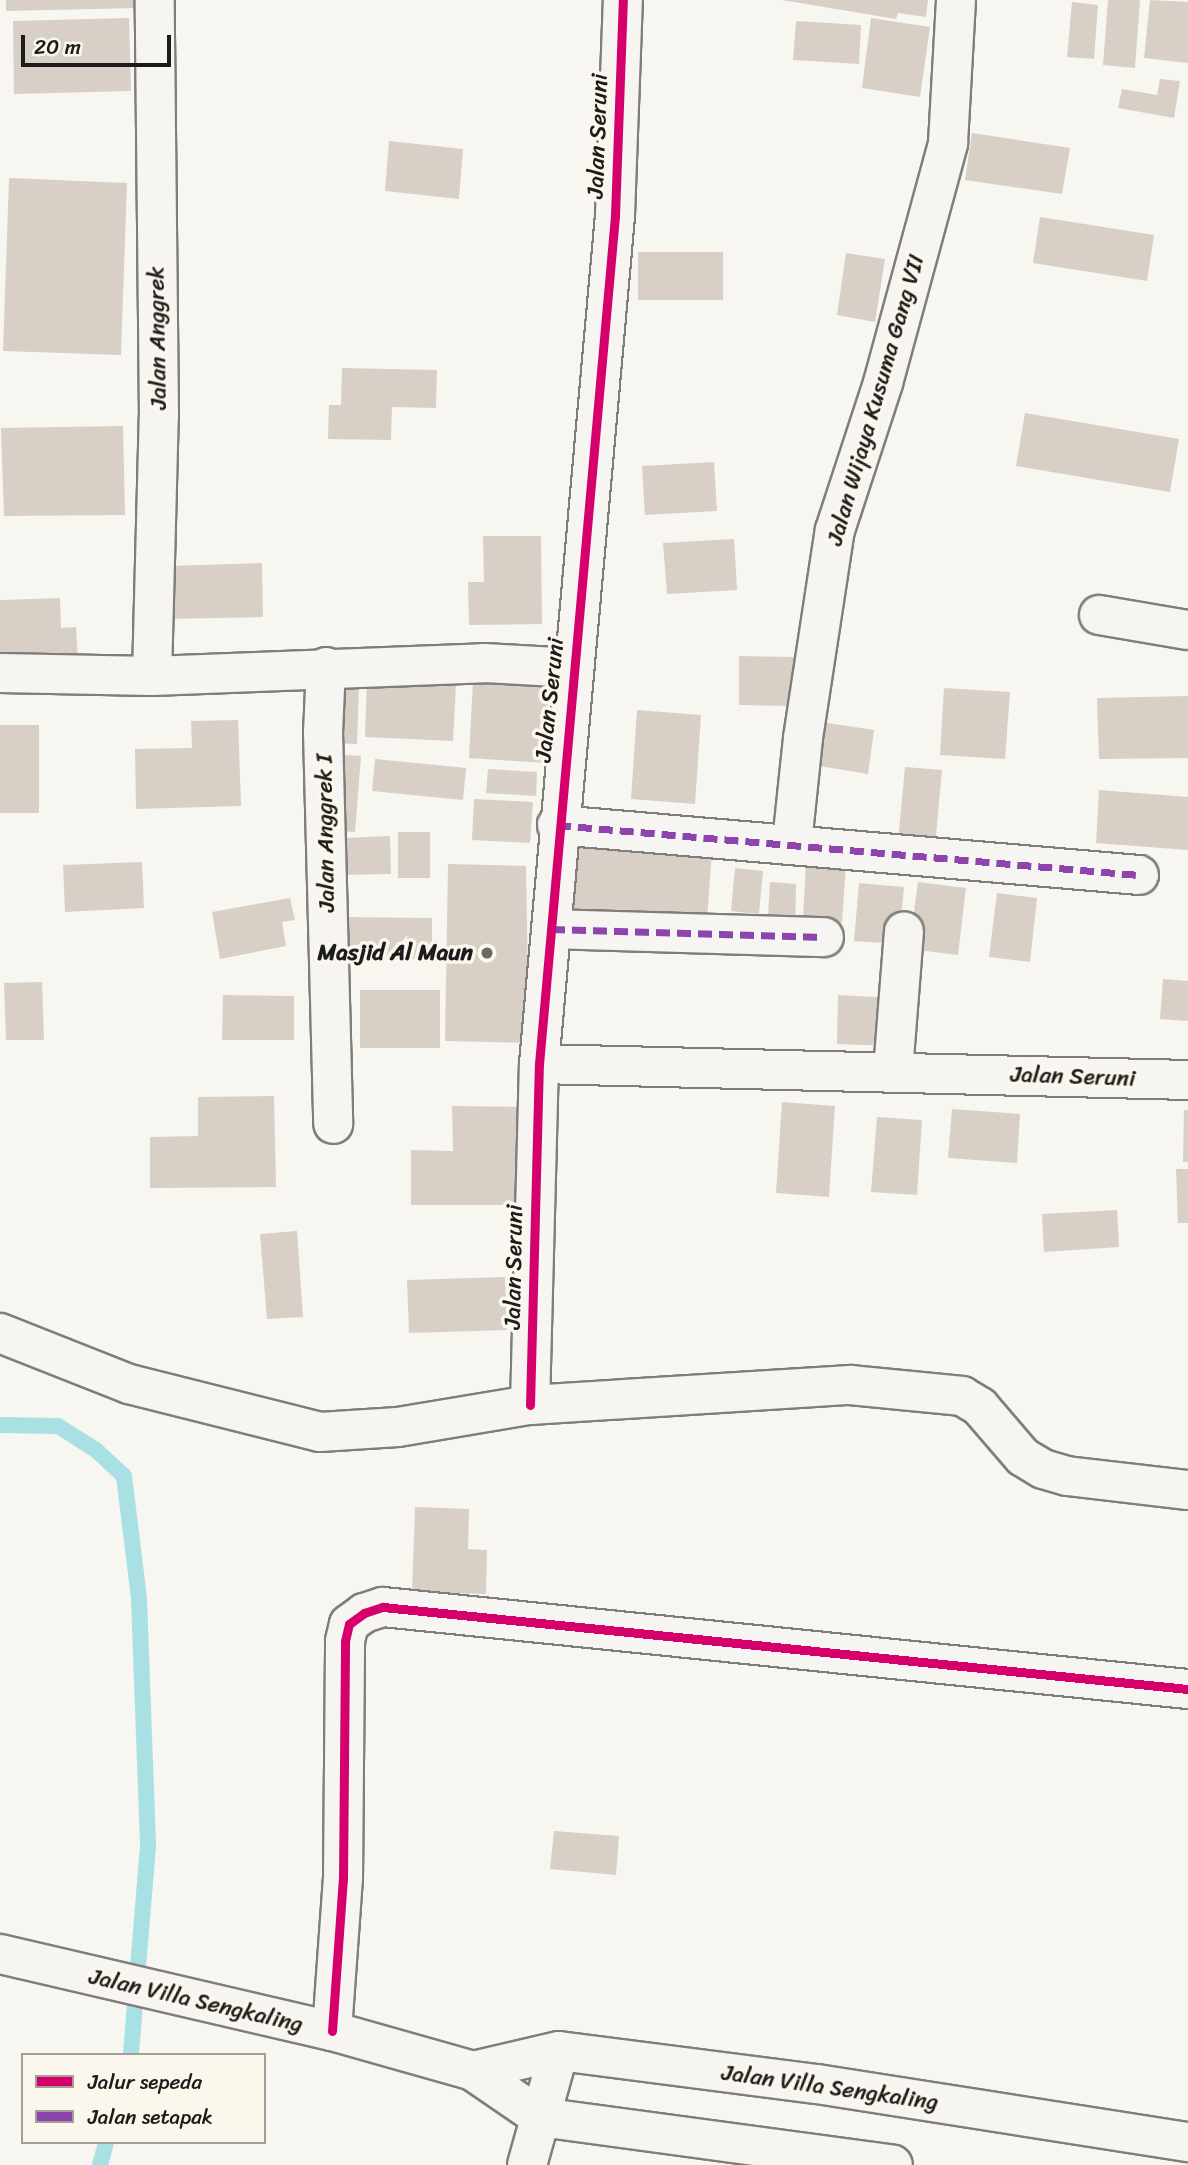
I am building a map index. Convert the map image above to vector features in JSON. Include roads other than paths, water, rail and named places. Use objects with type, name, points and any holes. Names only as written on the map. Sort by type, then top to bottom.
[{"type":"street","name":"Jalan Anggrek","points":[[152,676],[159,416],[155,0]]},
{"type":"street","name":"Jalan Seruni","points":[[530,1405],[539,1064],[557,825],[615,215],[623,0]]},
{"type":"street","name":"Jalan Wijaya Kusuma Gang VII","points":[[792,843],[803,738],[835,530],[883,383],[948,143],[956,0]]},
{"type":"street","points":[[1099,615],[1188,630]]},
{"type":"street","points":[[0,673],[152,676],[326,667],[484,663],[573,668]]},
{"type":"street","name":"Jalan Anggrek I","points":[[326,667],[323,732],[333,1124]]},
{"type":"street","points":[[557,825],[1139,874]]},
{"type":"street","points":[[551,929],[824,937]]},
{"type":"street","points":[[893,1071],[904,931]]},
{"type":"street","name":"Jalan Seruni","points":[[539,1064],[1188,1080]]},
{"type":"street","points":[[0,1333],[129,1384],[320,1432],[398,1427],[530,1405],[850,1385],[962,1396],[981,1407],[1024,1457],[1043,1469],[1067,1476],[1188,1490]]},
{"type":"street","points":[[319,2029],[343,1879],[345,1641],[349,1624],[364,1613],[383,1607],[1188,1689]]},
{"type":"street","name":"Jalan Villa Sengkaling","points":[[0,1954],[55,1970],[319,2029],[473,2071],[540,2117],[893,2165]]},
{"type":"street","points":[[527,2165],[558,2051]]},
{"type":"street","name":"Jalan Villa Sengkaling","points":[[473,2071],[558,2051],[817,2084],[1173,2149]]},
{"type":"waterway","points":[[0,1425],[58,1426],[96,1450],[124,1476],[139,1599],[148,1846],[131,2053]]},
{"type":"waterway","points":[[100,2165],[105,2144]]},
{"type":"place","name":"Masjid Al Maun","points":[[487,953]]}]
